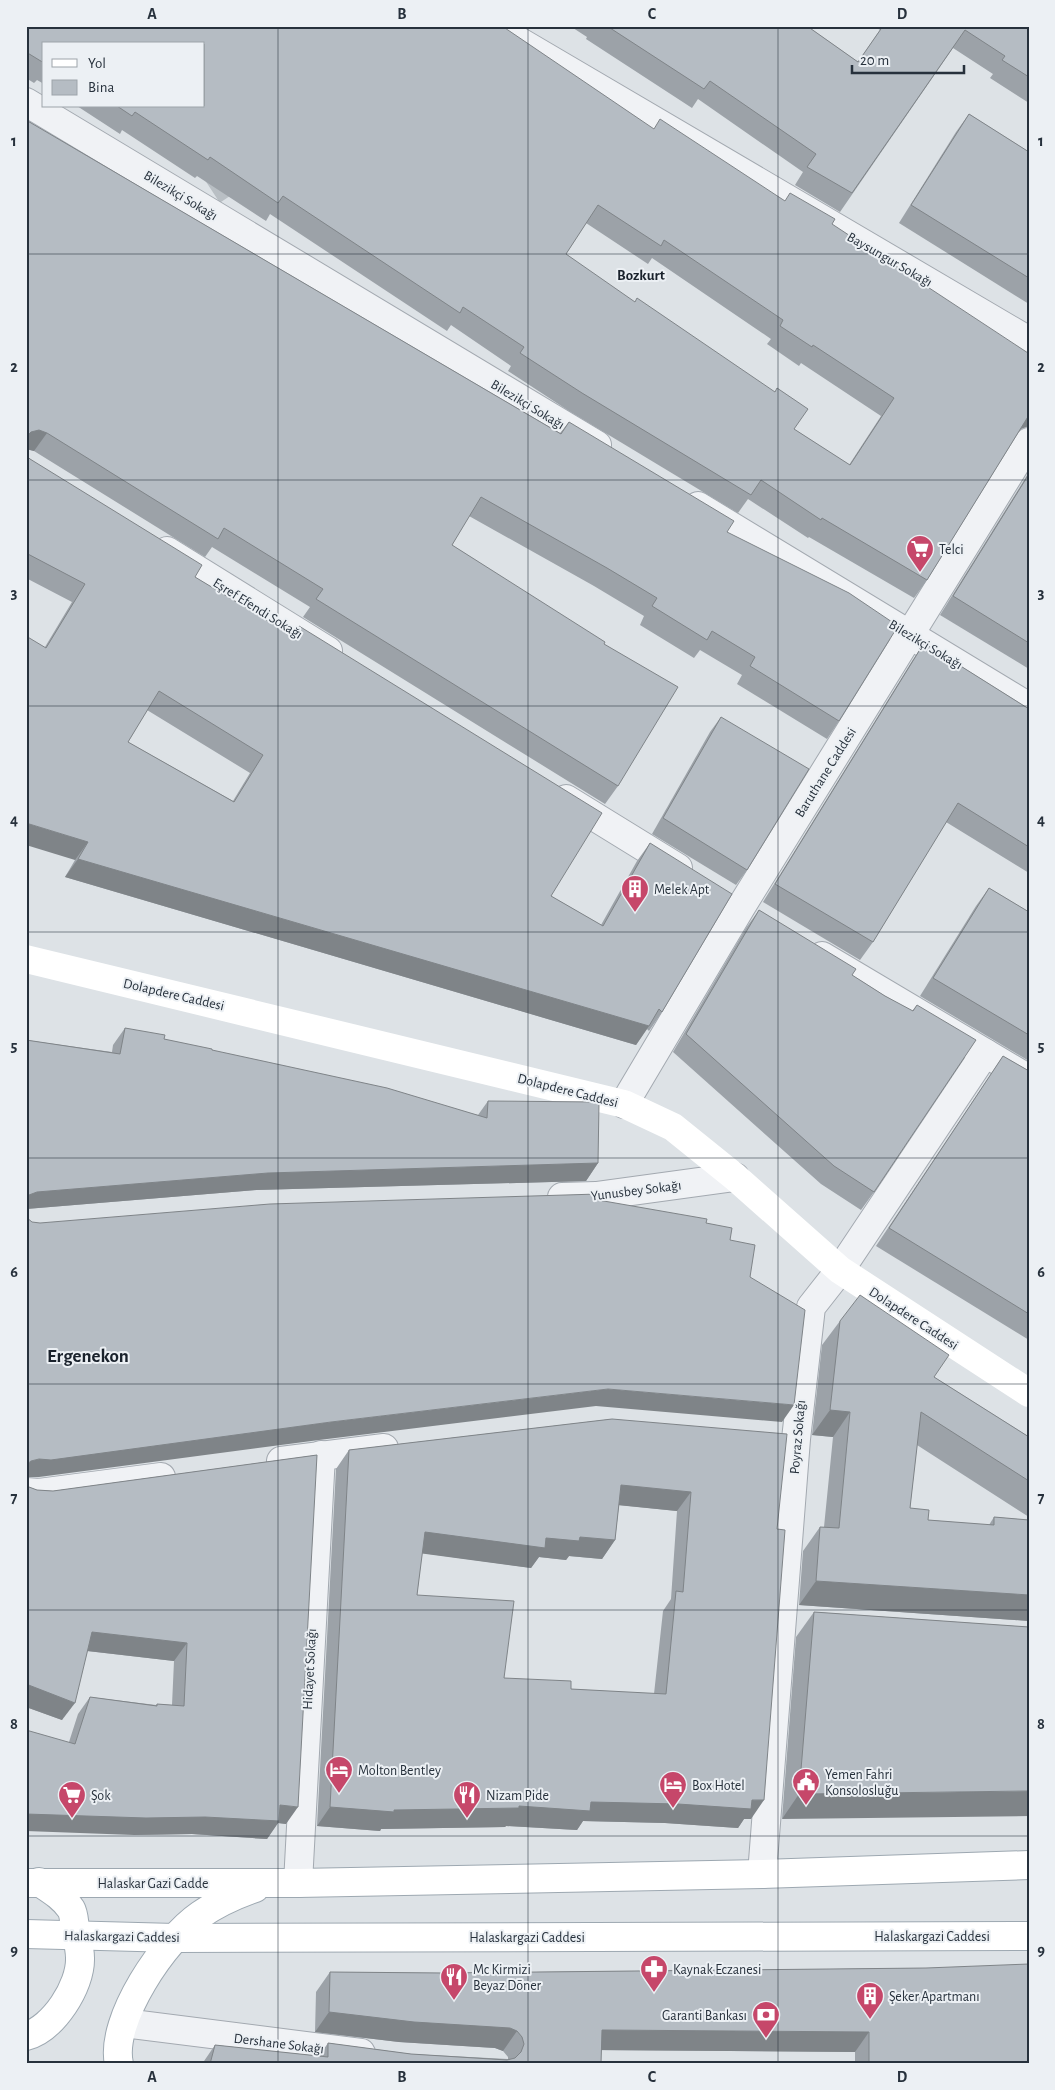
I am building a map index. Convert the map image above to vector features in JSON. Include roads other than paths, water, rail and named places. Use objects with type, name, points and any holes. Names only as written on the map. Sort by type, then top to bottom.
[{"type":"main road","name":"Dolapdere Caddesi","points":[[27,961],[624,1104],[673,1127],[735,1177],[840,1270],[1029,1393]]},
{"type":"main road","points":[[120,2064],[118,2056],[124,2023],[136,1990],[175,1938],[199,1916],[232,1896],[268,1883],[762,1874],[1029,1865]]},
{"type":"main road","points":[[26,2036],[35,2034],[53,2018],[64,2004],[76,1977],[80,1960],[72,1911],[61,1897],[32,1883]]},
{"type":"main road","name":"Halaskar Gazi Cadde","points":[[32,1883],[268,1883]]},
{"type":"main road","name":"Halaskargazi Caddesi","points":[[26,1934],[175,1938],[1029,1936]]},
{"type":"street","name":"Baysungur Sokağı","points":[[493,26],[1029,341]]},
{"type":"street","name":"Bilezikçi Sokağı","points":[[26,102],[621,460]]},
{"type":"street","name":"Baruthane Caddesi","points":[[624,1104],[750,912],[910,634],[1029,442]]},
{"type":"street","name":"Bilezikçi Sokağı","points":[[681,496],[1029,707]]},
{"type":"street","name":"Eşref Efendi Sokağı","points":[[144,537],[346,662]]},
{"type":"street","points":[[548,788],[750,912]]},
{"type":"street","points":[[800,943],[1029,1079]]},
{"type":"street","name":"Poyraz Sokağı","points":[[762,1874],[792,1621],[786,1439],[811,1307],[840,1270],[985,1053]]},
{"type":"street","name":"Yunusbey Sokağı","points":[[541,1197],[596,1196],[735,1177]]},
{"type":"street","points":[[253,1464],[410,1445]]},
{"type":"street","name":"Hidayet Sokağı","points":[[298,1883],[321,1455]]},
{"type":"street","points":[[26,1492],[39,1493],[185,1473]]},
{"type":"street","name":"Dershane Sokağı","points":[[124,2023],[388,2057]]},
{"type":"tunnel","points":[[177,214],[247,168]]},
{"type":"place","name":"Telci","points":[[920,573]]},
{"type":"place","name":"Melek Apt","points":[[635,913]]},
{"type":"place","name":"Molton Bentley","points":[[339,1794]]},
{"type":"place","name":"Yemen Fahri Konsolosluğu","points":[[806,1806]]},
{"type":"place","name":"Box Hotel","points":[[673,1809]]},
{"type":"place","name":"Şok","points":[[72,1819]]},
{"type":"place","name":"Nizam Pide","points":[[467,1819]]},
{"type":"place","name":"Kaynak Eczanesi","points":[[654,1993]]},
{"type":"place","name":"Mc Kirmizi Beyaz Dōner","points":[[454,2001]]},
{"type":"place","name":"Şeker Apartmanı","points":[[870,2020]]},
{"type":"place","name":"Garanti Bankası","points":[[766,2039]]},
{"type":"district","name":"Bozkurt","points":[[641,275]]},
{"type":"district","name":"Ergenekon","points":[[88,1355]]}]
